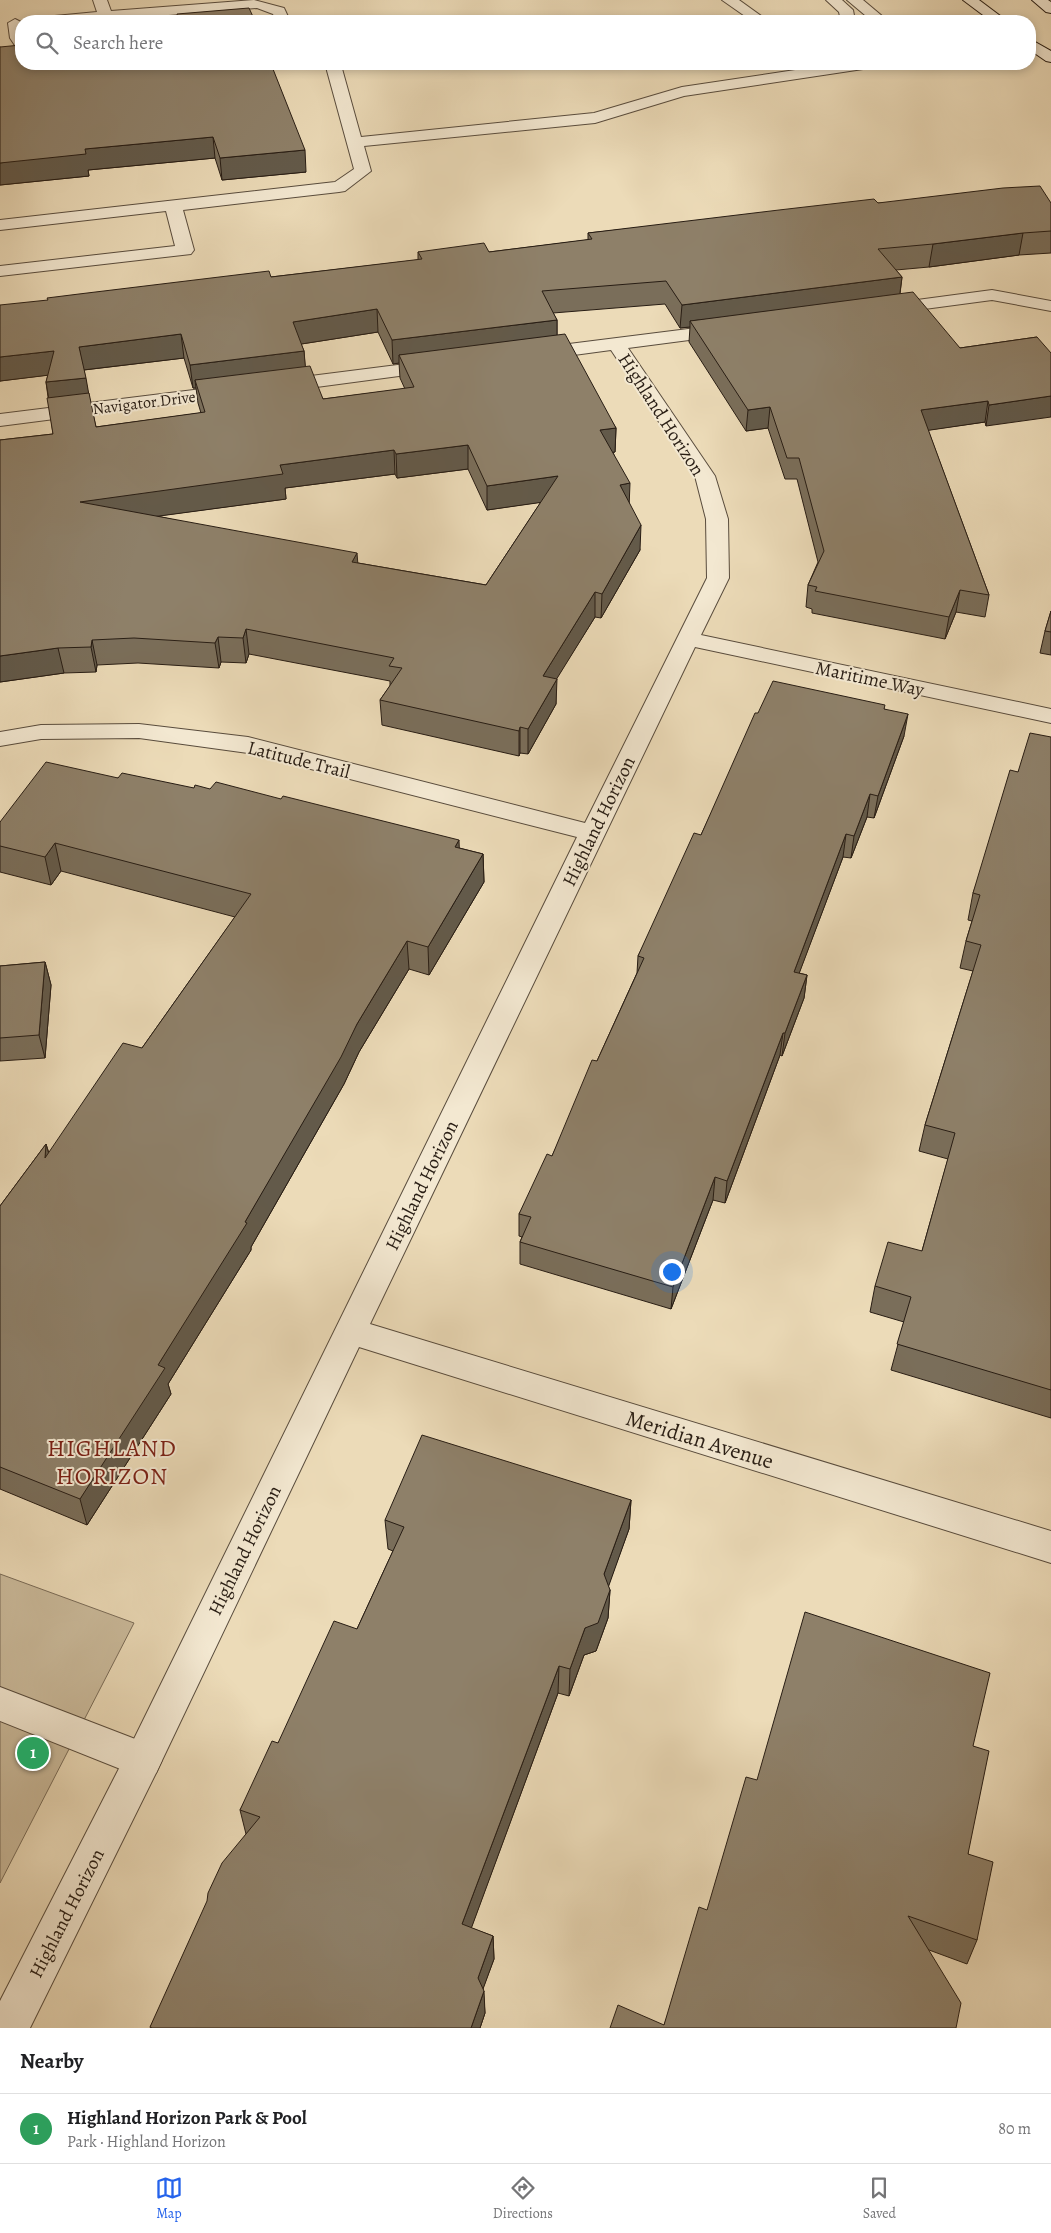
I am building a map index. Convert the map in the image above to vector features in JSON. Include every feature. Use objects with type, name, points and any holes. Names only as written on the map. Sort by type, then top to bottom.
[{"type":"street","points":[[100,0],[110,15]]},
{"type":"street","points":[[143,15],[258,4],[277,0]]},
{"type":"street","points":[[833,0],[846,10],[847,15]]},
{"type":"street","points":[[854,0],[873,15]]},
{"type":"street","points":[[970,0],[991,15]]},
{"type":"street","points":[[1038,0],[1051,9]]},
{"type":"street","points":[[723,3],[730,15]]},
{"type":"street","points":[[723,3],[748,15]]},
{"type":"street","points":[[258,4],[279,11],[281,15]]},
{"type":"street","points":[[0,25],[15,23]]},
{"type":"street","points":[[1036,47],[1051,58]]},
{"type":"street","points":[[0,225],[339,187],[363,171],[335,70]]},
{"type":"street","points":[[789,70],[794,74]]},
{"type":"street","points":[[355,142],[595,118],[682,92],[822,70]]},
{"type":"street","points":[[0,272],[185,250],[173,205]]},
{"type":"street","points":[[873,311],[992,295],[1051,306]]},
{"type":"street","points":[[518,356],[744,328]]},
{"type":"street","name":"Highland Horizon","points":[[8,2028],[143,1760],[592,833],[718,578],[717,520],[705,476],[616,344]]},
{"type":"street","name":"Navigator Drive","points":[[0,420],[460,363]]},
{"type":"street","name":"Maritime Way","points":[[689,639],[1051,716]]},
{"type":"street","name":"Latitude Trail","points":[[0,739],[41,732],[139,731],[248,745],[592,833]]},
{"type":"street","name":"Meridian Avenue","points":[[350,1331],[1051,1547]]},
{"type":"street","points":[[0,1704],[143,1760]]},
{"type":"shaded area","points":[[0,1574],[134,1623],[0,1883]]},
{"type":"building","points":[[249,8],[252,15],[177,15]]},
{"type":"building","points":[[15,46],[15,70],[273,70],[305,150],[220,158],[213,137],[85,149],[86,154],[0,163],[0,47]]},
{"type":"building","points":[[1040,186],[1051,203],[1051,231],[878,249],[902,277],[682,305],[666,281],[542,291],[557,320],[392,340],[377,309],[293,322],[304,351],[190,365],[181,334],[79,347],[86,378],[46,382],[54,351],[0,357],[0,305],[269,271],[271,277],[422,259],[418,252],[484,243],[489,252],[592,239],[588,233],[779,210],[874,199],[878,203],[1003,188]]},
{"type":"building","points":[[913,292],[960,348],[1037,337],[1051,353],[1051,396],[989,405],[988,401],[921,410],[989,595],[960,590],[949,617],[815,591],[817,587],[808,585],[824,551],[799,458],[787,458],[770,407],[748,410],[690,321]]},
{"type":"building","points":[[565,334],[616,428],[600,430],[630,483],[620,485],[641,525],[602,594],[595,592],[543,676],[557,679],[528,729],[520,727],[519,731],[380,700],[402,668],[389,666],[394,658],[246,629],[243,638],[218,637],[215,643],[134,638],[92,640],[91,647],[58,648],[0,656],[0,440],[53,434],[47,398],[89,393],[96,427],[205,412],[195,380],[310,366],[323,399],[414,387],[399,355]],"holes":[[[468,445],[487,486],[558,476],[486,585],[352,562],[357,553],[80,502],[283,474],[280,465],[394,450],[396,454]]]},
{"type":"building","points":[[1051,611],[1051,632],[1045,631]]},
{"type":"building","points":[[773,681],[885,705],[884,709],[908,714],[878,796],[870,794],[854,836],[846,834],[794,972],[807,975],[727,1181],[715,1177],[673,1287],[520,1242],[531,1217],[519,1214],[547,1154],[552,1156],[592,1060],[597,1061],[644,958],[638,956],[694,833],[701,835],[755,713],[758,713]]},
{"type":"building","points":[[1030,733],[1051,737],[1051,1390],[897,1344],[911,1297],[875,1286],[888,1242],[922,1251],[955,1133],[925,1125],[981,945],[966,941],[980,895],[973,893],[1010,770],[1018,772]]},
{"type":"building","points":[[46,762],[118,778],[122,773],[194,788],[195,785],[210,789],[216,782],[281,799],[283,796],[459,840],[455,847],[483,854],[428,947],[407,941],[357,1024],[341,1057],[245,1222],[247,1223],[158,1365],[165,1368],[80,1499],[0,1467],[0,1206],[46,1144],[45,1158],[123,1043],[142,1048],[251,894],[55,843],[45,857],[0,846],[0,822]]},
{"type":"building","points":[[45,962],[39,1035],[0,1038],[0,966]]},
{"type":"building","points":[[422,1435],[631,1500],[604,1574],[610,1590],[598,1623],[585,1628],[570,1669],[559,1666],[462,1924],[493,1936],[478,1978],[484,1991],[471,2028],[152,2028],[150,2027],[207,1901],[208,1893],[222,1863],[260,1817],[240,1810],[272,1741],[278,1743],[334,1621],[357,1629],[404,1527],[385,1520]]},
{"type":"building","points":[[805,1612],[990,1673],[973,1746],[989,1751],[968,1854],[993,1862],[977,1940],[908,1916],[961,2003],[956,2028],[610,2028],[618,2005],[664,2025],[699,1907],[707,1910],[746,1777],[757,1780]]},
{"type":"place","name":"Highland Horizon Park & Pool","points":[[33,1753]]},
{"type":"district","name":"HIGHLAND HORIZON","points":[[112,1462]]}]
